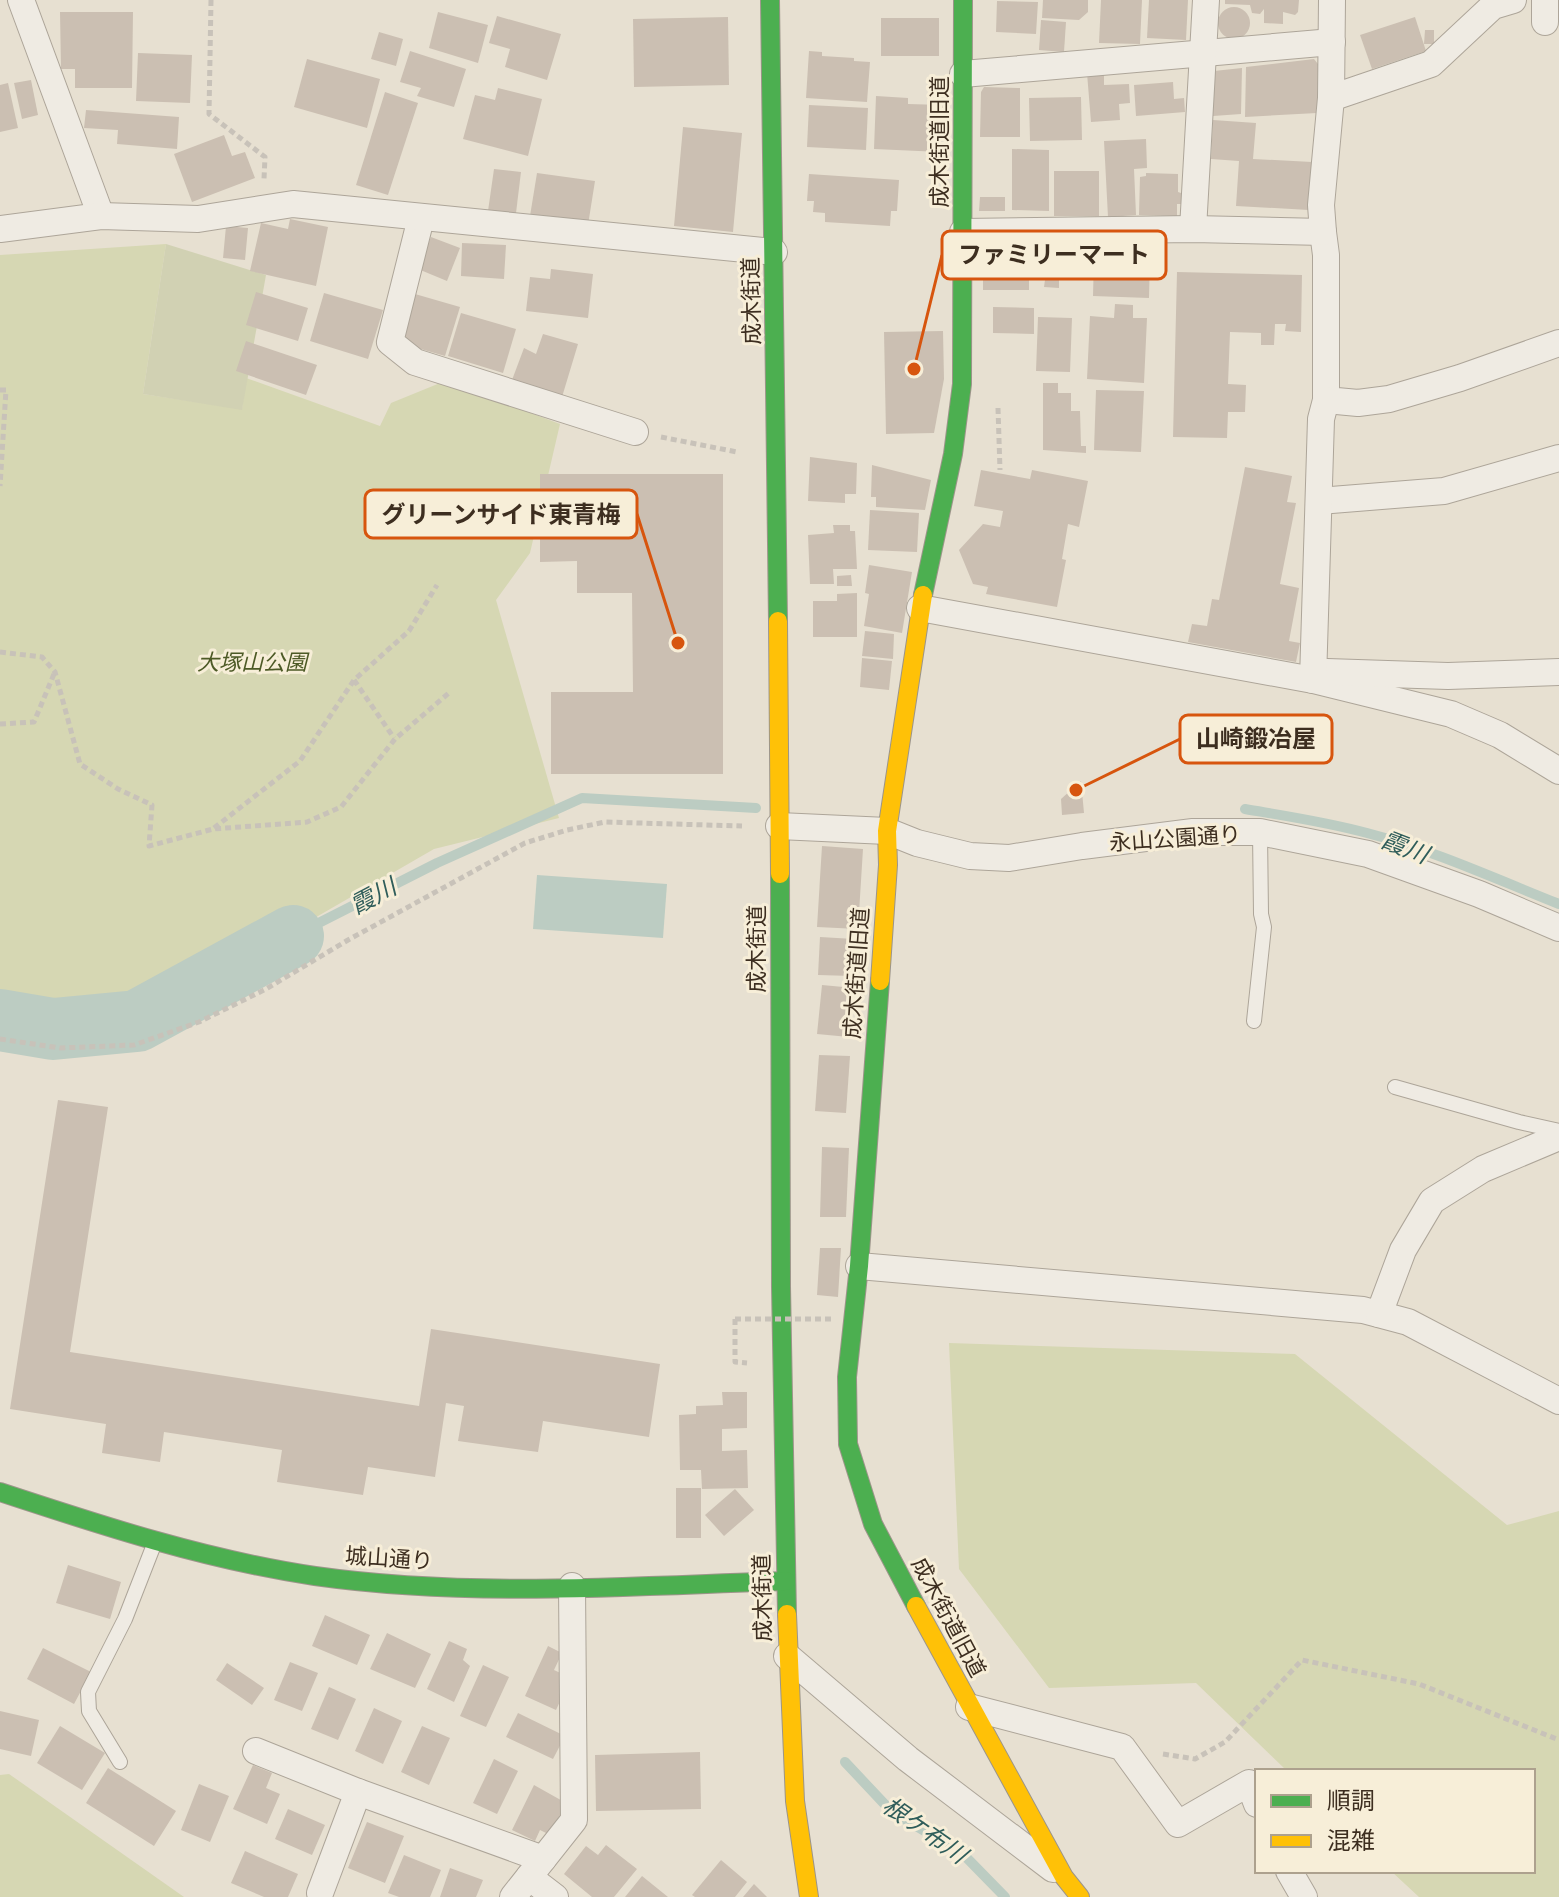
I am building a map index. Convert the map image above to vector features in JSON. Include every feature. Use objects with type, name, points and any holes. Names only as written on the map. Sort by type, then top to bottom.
[{"type":"street","points":[[21,0],[101,216]]},
{"type":"street","name":"成木街道","points":[[770,0],[779,826],[780,1263],[787,1656],[795,1801],[809,1897]]},
{"type":"street","name":"成木街道旧道","points":[[963,0],[962,384],[953,454],[920,608],[887,831],[888,865],[859,1266],[847,1377],[848,1444],[873,1524],[969,1707],[1072,1887]]},
{"type":"street","points":[[1193,229],[1206,0]]},
{"type":"street","points":[[1313,675],[1321,419],[1326,400],[1326,255],[1321,205],[1331,98],[1332,0]]},
{"type":"street","points":[[1331,98],[1431,64],[1493,6],[1513,0]]},
{"type":"street","points":[[963,74],[1332,42]]},
{"type":"street","points":[[0,229],[101,216],[198,219],[293,204],[774,252]]},
{"type":"street","points":[[421,218],[390,342],[415,362],[635,432]]},
{"type":"street","points":[[963,232],[1003,229],[1193,229],[1323,232]]},
{"type":"street","points":[[1326,400],[1358,403],[1389,399],[1559,343]]},
{"type":"street","points":[[1319,501],[1444,491],[1559,458]]},
{"type":"street","points":[[920,608],[1313,675],[1451,714],[1500,735],[1559,771]]},
{"type":"street","points":[[1313,675],[1448,676],[1559,672]]},
{"type":"street","name":"永山公園通り","points":[[779,826],[887,831],[917,843],[970,856],[1009,858],[1193,832],[1260,832],[1368,854],[1479,894],[1559,928]]},
{"type":"street","points":[[1379,1314],[1403,1250],[1432,1201],[1483,1169],[1559,1134]]},
{"type":"street","points":[[859,1266],[1363,1310],[1408,1322],[1559,1401]]},
{"type":"street","name":"城山通り","points":[[0,1492],[155,1542],[318,1577],[403,1585],[572,1586],[786,1581]]},
{"type":"street","points":[[528,1878],[574,1820],[572,1586]]},
{"type":"street","points":[[787,1656],[908,1759],[1072,1887]]},
{"type":"street","points":[[969,1707],[1122,1747],[1178,1824],[1249,1783],[1255,1799]]},
{"type":"street","points":[[256,1751],[358,1792],[528,1878],[555,1897]]},
{"type":"street","points":[[320,1893],[358,1792]]},
{"type":"street","points":[[1290,1873],[1304,1897]]},
{"type":"lane","points":[[1254,1021],[1264,927],[1261,914],[1260,832]]},
{"type":"lane","points":[[1395,1087],[1559,1134]]},
{"type":"lane","points":[[120,1762],[89,1711],[88,1692],[125,1619],[155,1542]]},
{"type":"path","points":[[211,0],[209,114],[265,157],[263,208]]},
{"type":"path","points":[[0,390],[6,390],[0,486]]},
{"type":"path","points":[[635,432],[746,454]]},
{"type":"path","points":[[213,829],[300,761],[354,680],[409,631],[437,585]]},
{"type":"path","points":[[0,652],[42,657],[55,672],[80,764],[118,789],[152,805],[149,846],[213,829],[307,822],[341,807],[395,739],[450,692]]},
{"type":"path","points":[[0,724],[34,722],[55,672]]},
{"type":"path","points":[[354,680],[395,739]]},
{"type":"path","points":[[0,1039],[60,1048],[134,1045],[199,1022],[266,989],[348,940],[525,843],[567,830],[605,822],[779,826]]},
{"type":"path","points":[[735,1362],[735,1319],[831,1319]]},
{"type":"path","points":[[1122,1747],[1195,1759],[1225,1742],[1302,1660],[1419,1684],[1559,1740]]},
{"type":"green space","name":"大塚山公園","points":[[166,244],[143,394],[242,409],[246,378],[380,426],[391,403],[445,381],[560,424],[530,553],[496,600],[559,818],[434,849],[121,1030],[53,1029],[0,1015],[0,255]]},
{"type":"green space","points":[[166,244],[266,275],[242,410],[143,394]]},
{"type":"green space","points":[[949,1343],[1295,1354],[1507,1525],[1559,1511],[1559,1897],[1419,1897],[1393,1873],[1535,1873],[1535,1769],[1285,1769],[1196,1683],[1049,1688],[959,1569]]},
{"type":"green space","points":[[9,1774],[184,1897],[0,1897],[0,1775]]},
{"type":"shaded area","points":[[537,875],[667,884],[663,938],[533,929]]},
{"type":"building","points":[[1043,0],[1088,0],[1088,12],[1079,20],[1042,18]]},
{"type":"building","points":[[1101,0],[1142,0],[1140,44],[1099,43]]},
{"type":"building","points":[[1149,0],[1188,0],[1186,40],[1147,38]]},
{"type":"building","points":[[1225,0],[1299,0],[1295,15],[1283,12],[1283,24],[1264,23],[1264,9],[1260,14],[1252,13],[1250,5],[1225,4]]},
{"type":"building","points":[[997,1],[1038,2],[1036,34],[996,32]]},
{"type":"building","points":[[1234,7],[1245,12],[1250,23],[1245,34],[1234,39],[1223,34],[1218,23],[1223,12]]},
{"type":"building","points":[[60,12],[133,12],[132,88],[75,88],[75,69],[61,69]]},
{"type":"building","points":[[438,12],[488,25],[478,63],[429,48]]},
{"type":"building","points":[[497,16],[561,34],[547,80],[505,67],[510,49],[489,43]]},
{"type":"building","points":[[728,17],[729,85],[634,87],[633,19]]},
{"type":"building","points":[[1415,17],[1426,51],[1372,69],[1360,35]]},
{"type":"building","points":[[881,18],[939,18],[939,56],[881,56]]},
{"type":"building","points":[[1041,20],[1066,22],[1064,52],[1039,50]]},
{"type":"building","points":[[1425,30],[1434,30],[1434,44],[1424,44]]},
{"type":"building","points":[[379,32],[403,39],[396,66],[371,59]]},
{"type":"building","points":[[410,51],[466,69],[454,107],[417,96],[421,88],[400,82]]},
{"type":"building","points":[[809,51],[822,52],[822,56],[870,62],[867,102],[806,98]]},
{"type":"building","points":[[138,53],[192,55],[190,103],[136,101]]},
{"type":"building","points":[[307,59],[380,79],[367,128],[294,107]]},
{"type":"building","points":[[1314,59],[1318,64],[1317,113],[1245,117],[1246,67]]},
{"type":"building","points":[[1242,68],[1241,114],[1213,116],[1214,71]]},
{"type":"building","points":[[1104,72],[1104,85],[1129,84],[1130,103],[1119,104],[1120,120],[1091,122],[1087,73]]},
{"type":"building","points":[[31,80],[38,115],[22,119],[14,83]]},
{"type":"building","points":[[1173,82],[1174,99],[1184,98],[1185,112],[1136,116],[1134,85]]},
{"type":"building","points":[[8,83],[18,128],[0,132],[0,85]]},
{"type":"building","points":[[984,87],[1020,88],[1020,137],[980,137],[981,92]]},
{"type":"building","points":[[498,88],[542,99],[528,156],[463,139],[475,95],[495,100]]},
{"type":"building","points":[[385,92],[418,103],[388,195],[356,185]]},
{"type":"building","points":[[876,96],[908,98],[908,104],[943,105],[941,152],[874,149]]},
{"type":"building","points":[[1081,97],[1082,140],[1030,141],[1029,98]]},
{"type":"building","points":[[809,105],[868,108],[866,150],[807,147]]},
{"type":"building","points":[[86,110],[179,117],[177,149],[117,144],[118,130],[84,128]]},
{"type":"building","points":[[1213,120],[1256,123],[1253,159],[1312,162],[1309,210],[1236,206],[1239,161],[1211,159]]},
{"type":"building","points":[[683,127],[742,133],[733,232],[674,226]]},
{"type":"building","points":[[224,135],[232,156],[245,152],[255,178],[192,202],[174,154]]},
{"type":"building","points":[[1146,139],[1147,168],[1134,169],[1136,215],[1108,217],[1104,141]]},
{"type":"building","points":[[1012,149],[1049,150],[1049,211],[1012,210]]},
{"type":"building","points":[[494,169],[521,172],[516,213],[488,211]]},
{"type":"building","points":[[1054,171],[1099,171],[1099,216],[1054,216]]},
{"type":"building","points":[[537,173],[595,181],[588,225],[530,216]]},
{"type":"building","points":[[1146,173],[1178,174],[1181,204],[1177,204],[1177,216],[1139,215],[1140,177],[1146,176]]},
{"type":"building","points":[[809,174],[899,180],[897,211],[891,211],[890,226],[825,222],[825,213],[813,212],[814,201],[807,201]]},
{"type":"building","points":[[980,197],[1005,197],[1005,211],[979,211]]},
{"type":"building","points":[[290,219],[328,227],[316,286],[250,271],[261,223],[288,229]]},
{"type":"building","points":[[226,226],[248,228],[245,260],[223,258]]},
{"type":"building","points":[[431,237],[460,248],[447,281],[418,269]]},
{"type":"building","points":[[462,243],[506,245],[504,279],[461,276]]},
{"type":"building","points":[[1033,244],[1068,246],[1066,279],[1059,278],[1059,288],[1044,287],[1045,280],[1032,279]]},
{"type":"building","points":[[1094,256],[1150,258],[1149,298],[1093,296]]},
{"type":"building","points":[[983,262],[1029,263],[1029,290],[983,290]]},
{"type":"building","points":[[551,269],[593,274],[588,318],[526,311],[530,277],[550,279]]},
{"type":"building","points":[[1177,272],[1302,275],[1301,332],[1285,331],[1286,324],[1275,324],[1274,345],[1261,345],[1261,333],[1230,332],[1228,384],[1246,385],[1245,412],[1228,412],[1227,438],[1173,437]]},
{"type":"building","points":[[256,292],[308,308],[298,341],[246,325]]},
{"type":"building","points":[[324,293],[383,310],[368,359],[310,341]]},
{"type":"building","points":[[415,294],[460,307],[445,356],[400,343]]},
{"type":"building","points":[[1115,304],[1133,305],[1133,318],[1147,318],[1144,383],[1087,379],[1090,316],[1114,318]]},
{"type":"building","points":[[993,307],[1034,308],[1034,334],[993,333]]},
{"type":"building","points":[[461,313],[516,329],[503,373],[448,356]]},
{"type":"building","points":[[1038,317],[1072,318],[1070,372],[1036,371]]},
{"type":"building","points":[[943,331],[944,379],[934,433],[886,434],[884,332]]},
{"type":"building","points":[[543,334],[578,344],[562,397],[512,380],[524,348],[536,354]]},
{"type":"building","points":[[246,341],[317,365],[306,395],[236,371]]},
{"type":"building","points":[[1043,383],[1058,383],[1058,393],[1071,393],[1071,411],[1080,411],[1081,446],[1086,446],[1086,453],[1043,450]]},
{"type":"building","points":[[1096,390],[1144,391],[1141,452],[1094,450]]},
{"type":"building","points":[[810,457],[857,463],[856,494],[845,494],[845,503],[808,501]]},
{"type":"building","points":[[872,465],[931,480],[925,510],[876,507],[876,497],[871,497]]},
{"type":"building","points":[[1245,467],[1292,476],[1287,502],[1296,503],[1280,584],[1299,588],[1289,641],[1300,643],[1296,662],[1188,642],[1192,624],[1207,626],[1212,599],[1219,600]]},
{"type":"building","points":[[981,470],[1030,479],[1032,470],[1088,481],[1079,527],[1068,524],[1062,559],[1066,560],[1057,607],[986,594],[988,587],[973,584],[959,550],[983,524],[1000,527],[1003,511],[974,506]]},
{"type":"building","points":[[540,474],[723,474],[723,774],[551,774],[551,692],[633,692],[632,593],[577,593],[577,561],[540,562]]},
{"type":"building","points":[[870,510],[919,513],[917,552],[868,550]]},
{"type":"building","points":[[833,525],[850,525],[850,531],[855,531],[857,569],[833,569],[834,584],[810,584],[808,535],[834,533]]},
{"type":"building","points":[[869,565],[912,572],[902,633],[864,626]]},
{"type":"building","points":[[851,575],[852,586],[837,586],[837,576]]},
{"type":"building","points":[[857,593],[857,637],[813,637],[813,601],[837,601],[837,594]]},
{"type":"building","points":[[865,631],[894,634],[893,659],[862,656]]},
{"type":"building","points":[[862,658],[892,661],[889,690],[860,687]]},
{"type":"building","points":[[1081,781],[1084,813],[1062,815],[1061,799]]},
{"type":"building","points":[[822,846],[863,849],[858,929],[817,927]]},
{"type":"building","points":[[820,937],[854,939],[852,976],[818,975]]},
{"type":"building","points":[[822,985],[854,988],[849,1037],[817,1034]]},
{"type":"building","points":[[819,1055],[850,1056],[846,1113],[815,1111]]},
{"type":"building","points":[[58,1100],[108,1107],[70,1352],[419,1406],[431,1329],[660,1364],[649,1437],[543,1421],[538,1452],[458,1441],[464,1406],[446,1403],[435,1477],[368,1467],[363,1495],[277,1482],[282,1450],[164,1432],[160,1462],[102,1453],[106,1424],[10,1409]]},
{"type":"building","points":[[822,1147],[849,1148],[846,1217],[820,1217]]},
{"type":"building","points":[[820,1248],[841,1248],[838,1297],[817,1295]]},
{"type":"building","points":[[722,1392],[747,1392],[747,1428],[722,1429],[722,1451],[747,1450],[748,1488],[702,1489],[701,1470],[680,1470],[679,1415],[696,1414],[696,1406],[723,1405]]},
{"type":"building","points":[[676,1488],[701,1488],[701,1538],[676,1538]]},
{"type":"building","points":[[735,1489],[754,1510],[724,1536],[705,1515]]},
{"type":"building","points":[[68,1565],[121,1582],[110,1619],[56,1603]]},
{"type":"building","points":[[325,1615],[370,1635],[357,1665],[312,1646]]},
{"type":"building","points":[[387,1633],[431,1654],[415,1688],[370,1669]]},
{"type":"building","points":[[449,1641],[467,1649],[463,1660],[470,1666],[454,1702],[427,1689]]},
{"type":"building","points":[[548,1646],[562,1653],[554,1670],[571,1678],[556,1710],[525,1696]]},
{"type":"building","points":[[43,1648],[91,1672],[74,1704],[27,1679]]},
{"type":"building","points":[[290,1662],[318,1673],[302,1711],[274,1700]]},
{"type":"building","points":[[227,1663],[264,1688],[252,1705],[216,1680]]},
{"type":"building","points":[[483,1665],[509,1677],[486,1727],[460,1716]]},
{"type":"building","points":[[329,1687],[356,1699],[338,1740],[311,1729]]},
{"type":"building","points":[[374,1708],[402,1721],[383,1764],[355,1751]]},
{"type":"building","points":[[0,1711],[39,1720],[31,1756],[0,1749]]},
{"type":"building","points":[[518,1713],[565,1736],[553,1759],[506,1737]]},
{"type":"building","points":[[60,1726],[105,1753],[82,1790],[37,1763]]},
{"type":"building","points":[[422,1726],[450,1738],[429,1785],[401,1772]]},
{"type":"building","points":[[700,1752],[701,1809],[596,1811],[595,1755]]},
{"type":"building","points":[[494,1759],[518,1771],[497,1814],[473,1803]]},
{"type":"building","points":[[253,1765],[272,1773],[266,1788],[280,1794],[267,1824],[233,1809]]},
{"type":"building","points":[[108,1768],[176,1811],[154,1846],[86,1803]]},
{"type":"building","points":[[199,1784],[229,1796],[210,1842],[181,1830]]},
{"type":"building","points":[[534,1785],[566,1803],[550,1835],[540,1830],[535,1841],[512,1830]]},
{"type":"building","points":[[288,1809],[325,1825],[312,1855],[275,1839]]},
{"type":"building","points":[[367,1822],[404,1836],[385,1883],[348,1868]]},
{"type":"building","points":[[606,1845],[637,1869],[614,1897],[592,1897],[564,1874],[586,1846],[598,1855]]},
{"type":"building","points":[[245,1851],[298,1874],[288,1897],[264,1897],[231,1883]]},
{"type":"building","points":[[404,1855],[441,1870],[430,1897],[399,1897],[388,1893]]},
{"type":"building","points":[[721,1860],[747,1882],[735,1897],[692,1895]]},
{"type":"building","points":[[450,1868],[483,1880],[476,1897],[440,1897]]},
{"type":"building","points":[[642,1876],[668,1897],[625,1897]]},
{"type":"building","points":[[754,1884],[767,1897],[743,1897]]},
{"type":"waterway","name":"霞川","points":[[293,936],[437,863],[582,798],[756,808]]},
{"type":"waterway","name":"霞川","points":[[1245,809],[1392,840],[1559,904]]},
{"type":"waterway","name":"霞川","points":[[0,1020],[53,1029],[137,1021],[293,936]]},
{"type":"waterway","name":"根ケ布川","points":[[845,1762],[892,1812],[962,1853],[1005,1897]]},
{"type":"traffic: fast","points":[[770,0],[778,621]]},
{"type":"traffic: fast","points":[[923,595],[953,454],[962,384],[963,0]]},
{"type":"traffic: fast","points":[[780,874],[781,1287],[787,1614]]},
{"type":"traffic: fast","points":[[880,981],[859,1266],[847,1377],[848,1444],[873,1524],[916,1606]]},
{"type":"traffic: fast","points":[[0,1492],[116,1529],[235,1561],[374,1583],[550,1589],[786,1581]]},
{"type":"traffic: slow","points":[[880,981],[888,865],[887,831],[923,595]]},
{"type":"traffic: slow","points":[[778,621],[780,874]]},
{"type":"traffic: slow","points":[[916,1606],[1064,1877],[1080,1897]]},
{"type":"traffic: slow","points":[[787,1614],[795,1801],[809,1897]]},
{"type":"place","name":"ファミリーマート","points":[[914,369]]},
{"type":"place","name":"グリーンサイド東青梅","points":[[678,643]]},
{"type":"place","name":"山崎鍛冶屋","points":[[1076,790]]}]
